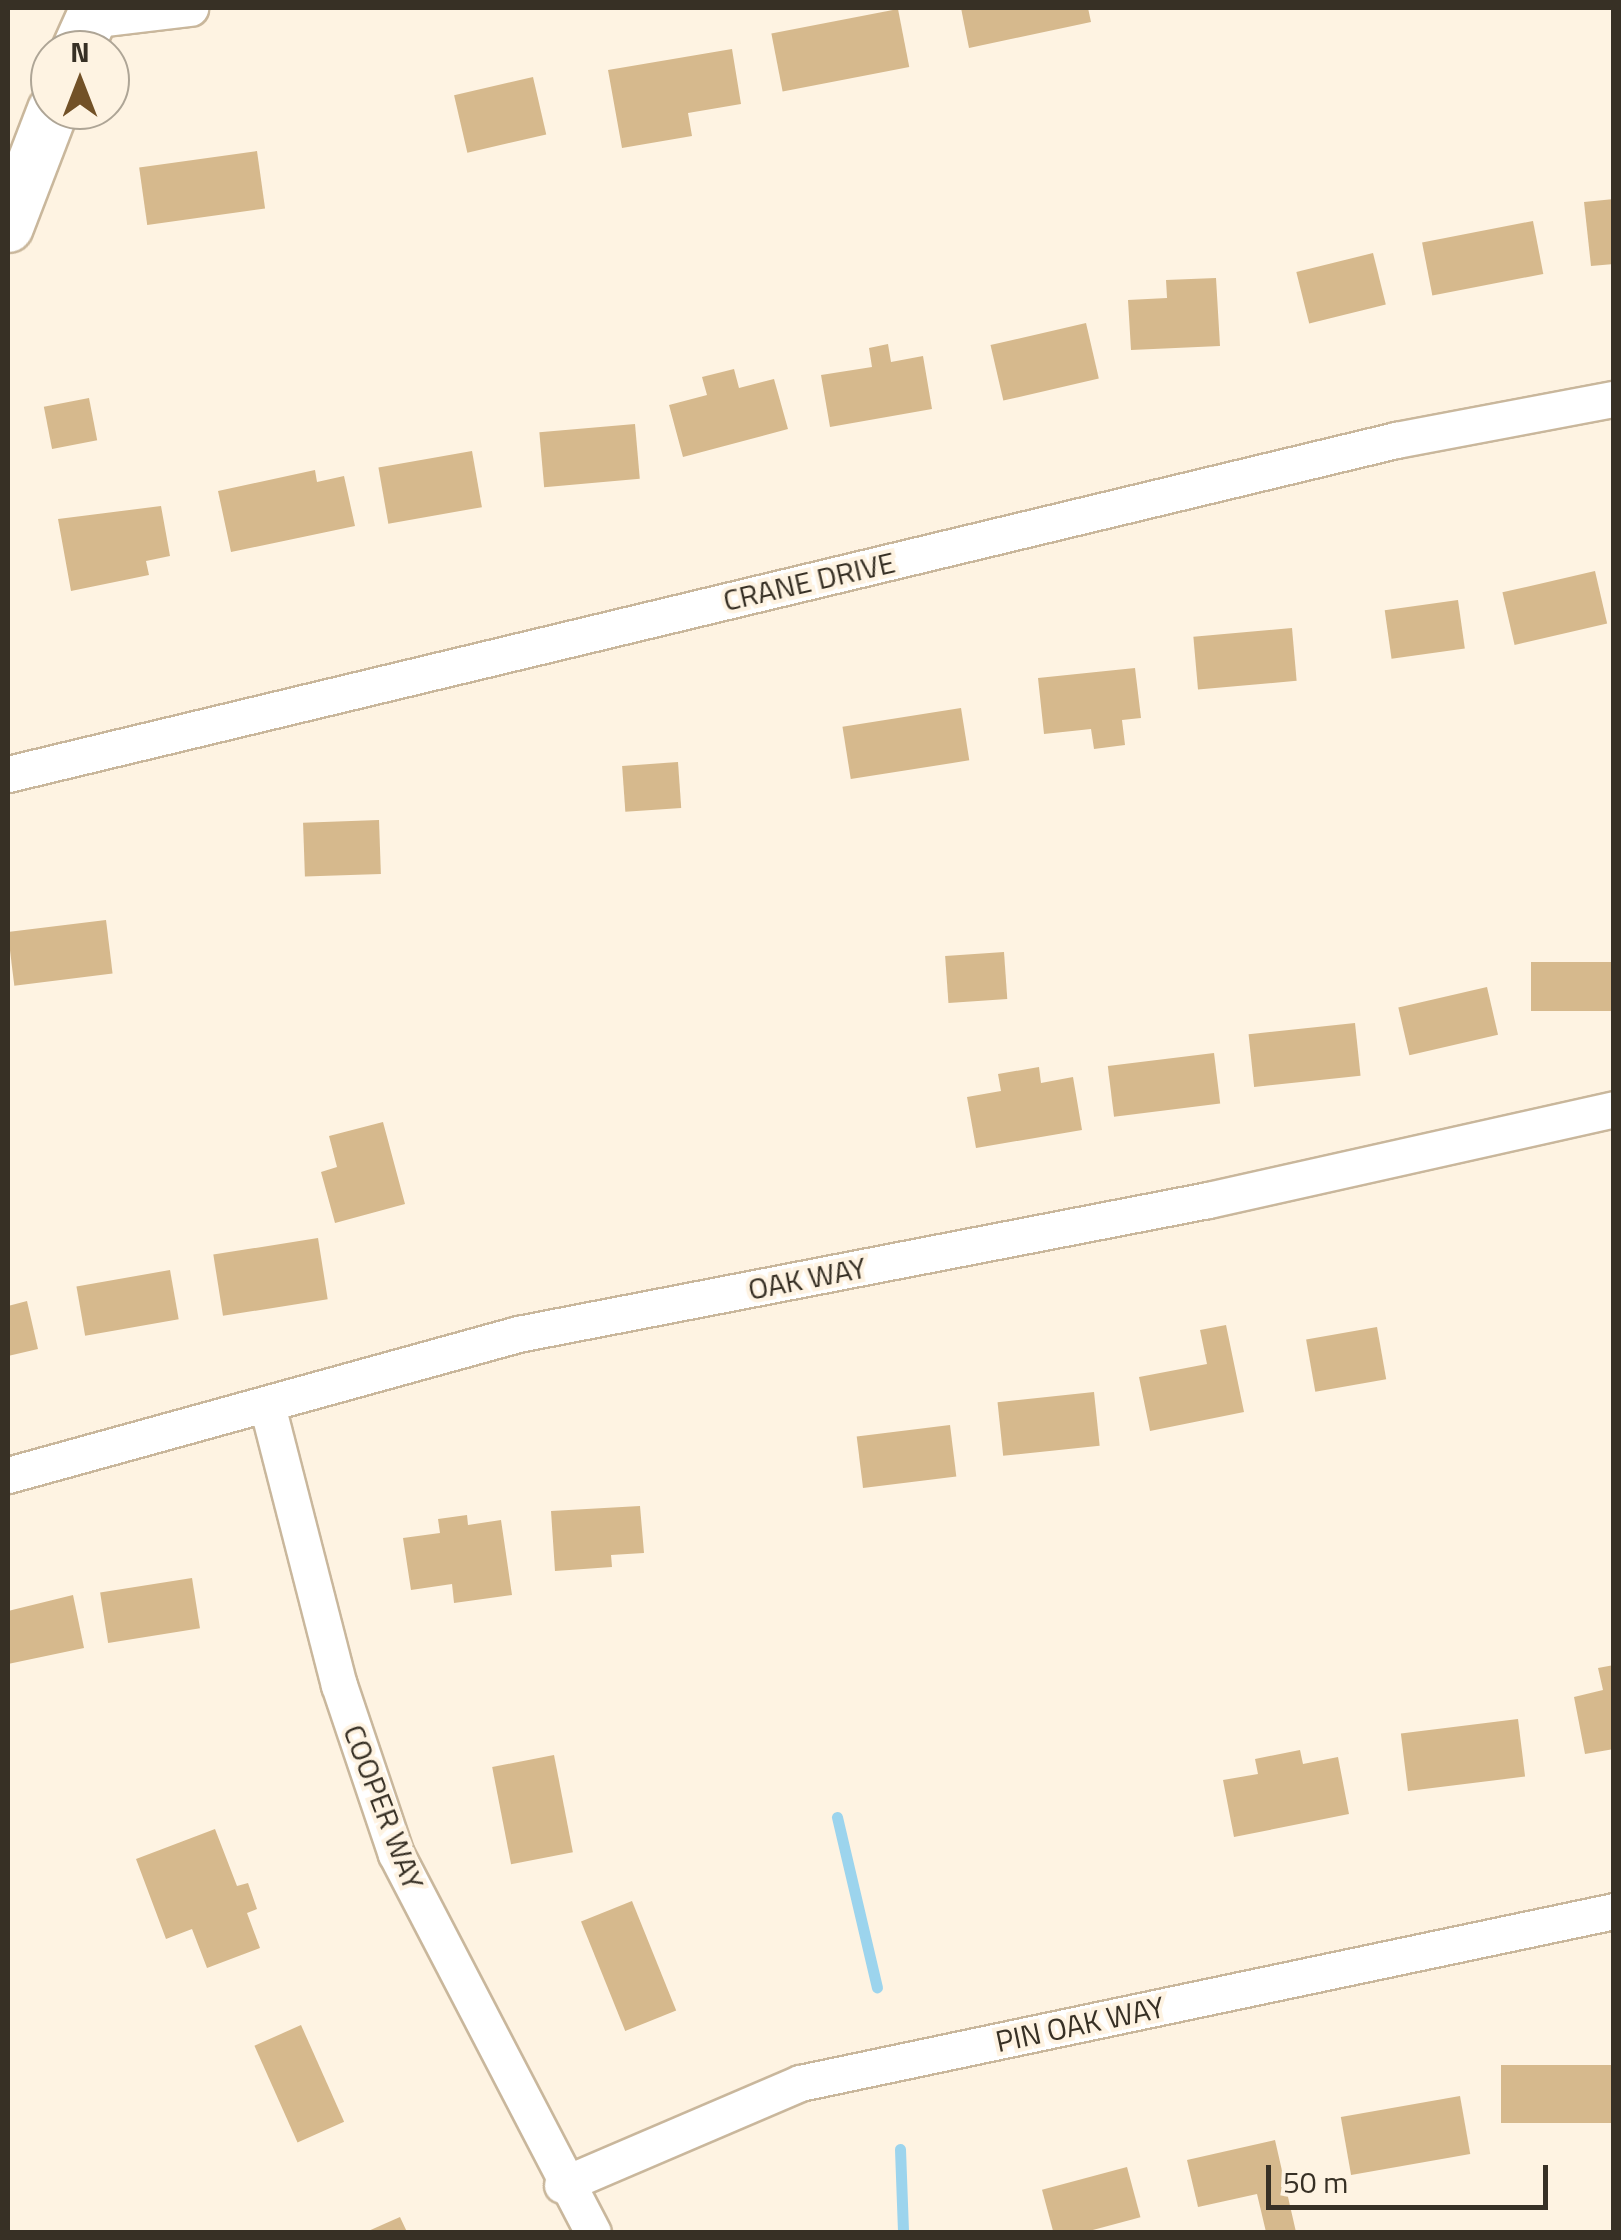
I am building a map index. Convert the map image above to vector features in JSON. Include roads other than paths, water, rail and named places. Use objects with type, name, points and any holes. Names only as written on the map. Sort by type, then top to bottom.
[{"type":"street","points":[[87,26],[190,8]]},
{"type":"street","points":[[8,226],[45,130]]},
{"type":"street","name":"CRANE DRIVE","points":[[8,774],[1396,440],[1614,399]]},
{"type":"street","name":"OAK WAY","points":[[8,1475],[268,1409],[518,1334],[1208,1200],[1614,1109]]},
{"type":"street","name":"COOPER WAY","points":[[268,1409],[340,1685],[396,1854],[562,2185],[593,2232]]},
{"type":"street","name":"PIN OAK WAY","points":[[562,2185],[800,2083],[1614,1911]]},
{"type":"waterway","points":[[837,1817],[877,1987]]},
{"type":"waterway","points":[[900,2149],[903,2232]]}]
